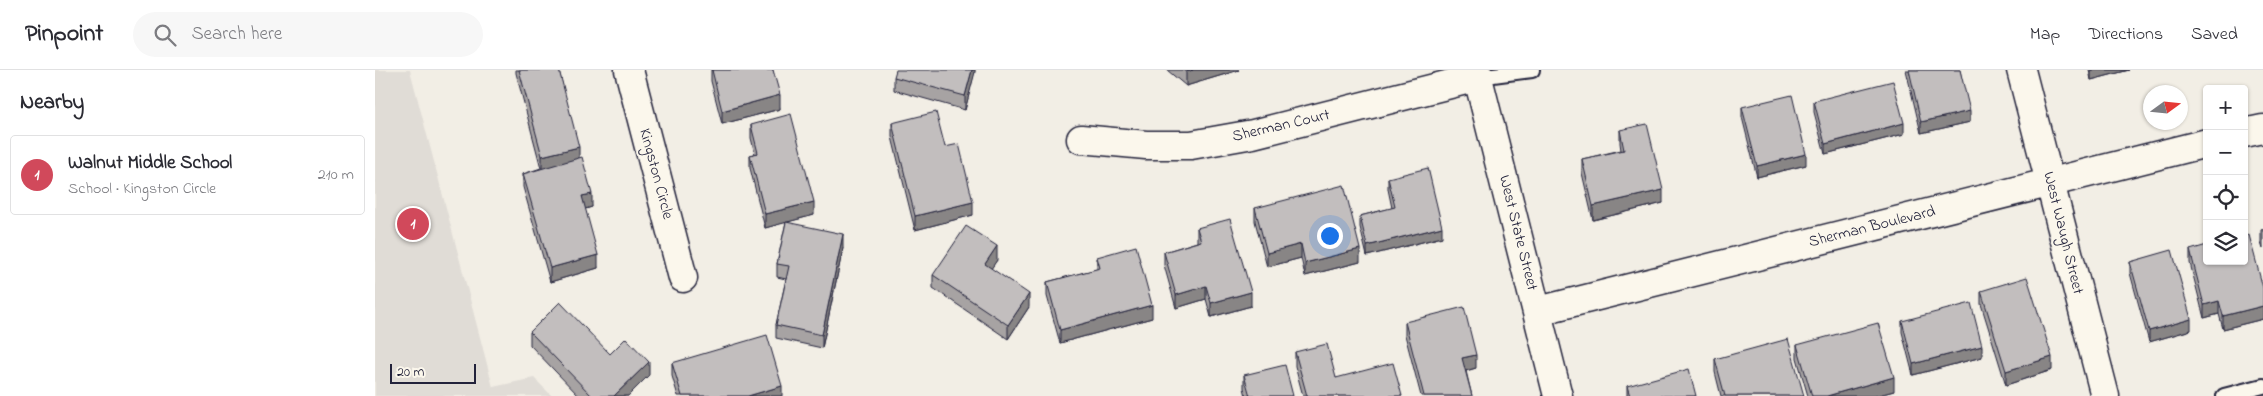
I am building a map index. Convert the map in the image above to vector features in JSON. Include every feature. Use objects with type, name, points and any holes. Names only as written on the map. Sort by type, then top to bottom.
[{"type":"street","name":"Kingston Circle","points":[[629,70],[683,278]]},
{"type":"street","name":"West Waugh Street","points":[[2021,70],[2105,396]]},
{"type":"street","name":"Sherman Court","points":[[1081,139],[1191,145],[1253,134],[1477,73]]},
{"type":"street","name":"West State Street","points":[[1477,73],[1558,396]]},
{"type":"street","points":[[2248,133],[2263,129]]},
{"type":"street","name":"Sherman Boulevard","points":[[1538,311],[2203,144]]},
{"type":"lane","points":[[1477,73],[1532,70]]},
{"type":"lane","points":[[2224,396],[2263,386]]},
{"type":"shaded area","points":[[375,70],[410,70],[493,387],[534,378],[552,396],[375,396]]},
{"type":"building","points":[[519,70],[559,70],[579,147],[542,156]]},
{"type":"building","points":[[712,70],[773,70],[780,95],[722,111]]},
{"type":"building","points":[[896,70],[972,70],[965,96],[894,77]]},
{"type":"building","points":[[1909,70],[1960,70],[1970,111],[1921,122]]},
{"type":"building","points":[[1893,81],[1904,123],[1825,144],[1814,101]]},
{"type":"building","points":[[1792,95],[1806,154],[1757,166],[1742,107]]},
{"type":"building","points":[[936,112],[945,147],[959,144],[973,202],[915,216],[892,123]]},
{"type":"building","points":[[791,114],[814,202],[765,214],[750,155],[758,153],[751,125]]},
{"type":"building","points":[[1647,124],[1663,190],[1593,206],[1582,159],[1624,150],[1620,130]]},
{"type":"building","points":[[582,157],[592,194],[582,196],[598,255],[550,268],[523,174]]},
{"type":"building","points":[[1428,168],[1442,227],[1367,246],[1360,216],[1395,207],[1388,178]]},
{"type":"building","points":[[1344,185],[1360,249],[1305,263],[1301,244],[1267,253],[1255,208]]},
{"type":"building","points":[[1230,219],[1251,292],[1211,303],[1206,286],[1176,295],[1164,252],[1201,241],[1197,228]]},
{"type":"building","points":[[786,222],[843,234],[822,335],[776,325],[789,266],[777,264]]},
{"type":"building","points":[[966,226],[997,246],[985,264],[1029,294],[1008,325],[933,275]]},
{"type":"building","points":[[2248,235],[2263,288],[2263,306],[2223,316],[2219,301],[2204,305],[2190,250],[2203,246],[2203,265],[2248,265]]},
{"type":"building","points":[[1136,246],[1152,305],[1060,330],[1047,282],[1100,268],[1097,257]]},
{"type":"building","points":[[2172,250],[2191,319],[2149,331],[2130,262]]},
{"type":"building","points":[[2027,277],[2052,357],[2006,371],[1981,291]]},
{"type":"building","points":[[560,302],[610,354],[626,338],[649,362],[614,396],[592,396],[530,332]]},
{"type":"building","points":[[1971,303],[1982,346],[1913,364],[1902,321]]},
{"type":"building","points":[[1464,307],[1476,355],[1462,358],[1472,396],[1424,396],[1405,322]]},
{"type":"building","points":[[1878,323],[1894,377],[1827,396],[1812,396],[1797,345]]},
{"type":"building","points":[[767,335],[782,386],[748,396],[682,396],[672,363]]},
{"type":"building","points":[[1788,339],[1804,396],[1725,396],[1715,359]]},
{"type":"building","points":[[1327,344],[1336,378],[1393,363],[1402,396],[1307,396],[1295,352]]},
{"type":"building","points":[[1285,365],[1293,396],[1250,396],[1244,375]]},
{"type":"building","points":[[1689,369],[1696,396],[1630,396],[1627,386]]},
{"type":"place","name":"Walnut Middle School","points":[[413,224]]}]
